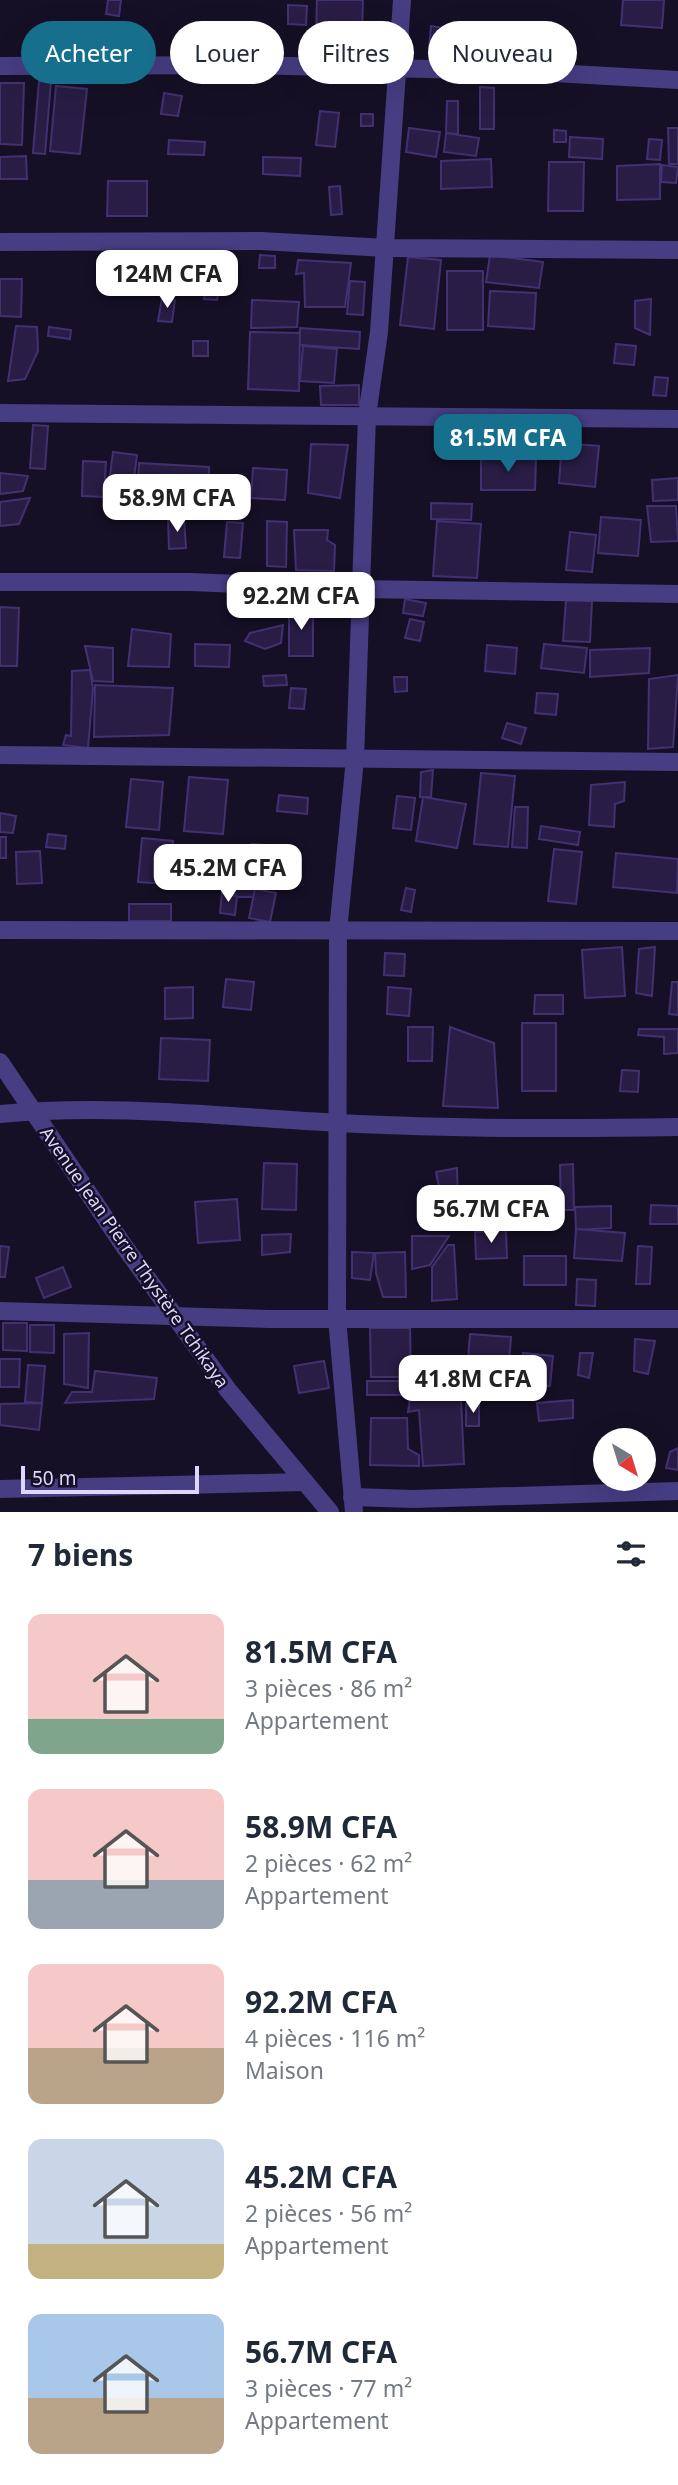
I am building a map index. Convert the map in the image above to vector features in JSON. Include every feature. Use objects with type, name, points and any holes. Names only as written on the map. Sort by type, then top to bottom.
[{"type":"street","points":[[400,21],[402,0]]},
{"type":"street","points":[[0,66],[298,68]]},
{"type":"street","points":[[414,69],[518,71],[678,80]]},
{"type":"street","points":[[395,84],[379,332],[367,416],[355,759],[338,930],[337,1318],[353,1504],[426,1498],[678,1491]]},
{"type":"street","points":[[0,242],[261,241],[386,248],[678,250]]},
{"type":"street","points":[[0,413],[678,419]]},
{"type":"street","points":[[0,582],[191,582],[359,589],[678,594]]},
{"type":"street","points":[[0,755],[678,762]]},
{"type":"street","points":[[0,930],[678,931]]},
{"type":"street","name":"Avenue Jean Pierre Thystère Tchikaya","points":[[0,1062],[124,1246],[228,1390],[330,1512]]},
{"type":"street","points":[[0,1114],[34,1111],[202,1114],[474,1130],[678,1128]]},
{"type":"street","points":[[0,1311],[176,1317],[678,1319]]},
{"type":"street","points":[[0,1489],[305,1482]]},
{"type":"building","points":[[108,0],[121,0],[119,16],[106,14]]},
{"type":"building","points":[[317,0],[363,0],[362,21],[316,21]]},
{"type":"building","points":[[623,0],[664,0],[662,28],[621,25]]},
{"type":"building","points":[[288,5],[307,6],[306,21],[298,21],[298,25],[288,24]]},
{"type":"building","points":[[0,83],[24,84],[22,145],[0,144]]},
{"type":"building","points":[[39,84],[51,84],[45,154],[33,153]]},
{"type":"building","points":[[56,86],[87,89],[80,154],[50,151]]},
{"type":"building","points":[[480,87],[494,88],[494,129],[480,129]]},
{"type":"building","points":[[164,93],[182,96],[178,116],[161,114]]},
{"type":"building","points":[[447,101],[458,101],[458,134],[446,133]]},
{"type":"building","points":[[320,111],[339,113],[335,147],[316,145]]},
{"type":"building","points":[[361,114],[373,114],[373,126],[361,126]]},
{"type":"building","points":[[409,128],[440,132],[436,157],[406,152]]},
{"type":"building","points":[[668,128],[678,128],[678,164],[669,164]]},
{"type":"building","points":[[554,130],[566,131],[566,142],[554,142]]},
{"type":"building","points":[[446,133],[479,138],[476,156],[444,152]]},
{"type":"building","points":[[570,137],[603,139],[602,159],[569,157]]},
{"type":"building","points":[[649,139],[662,140],[660,160],[647,159]]},
{"type":"building","points":[[169,140],[205,142],[204,155],[168,154]]},
{"type":"building","points":[[26,156],[27,179],[0,179],[0,157]]},
{"type":"building","points":[[263,157],[301,158],[300,176],[263,174]]},
{"type":"building","points":[[491,159],[492,187],[441,189],[441,161]]},
{"type":"building","points":[[549,162],[584,162],[583,211],[548,211]]},
{"type":"building","points":[[660,164],[660,199],[617,200],[617,166]]},
{"type":"building","points":[[662,165],[678,167],[676,183],[661,182]]},
{"type":"building","points":[[108,181],[147,181],[147,216],[107,216]]},
{"type":"building","points":[[340,186],[342,214],[331,215],[329,187]]},
{"type":"building","points":[[260,255],[275,256],[275,268],[259,268]]},
{"type":"building","points":[[490,255],[543,262],[539,288],[486,282]]},
{"type":"building","points":[[408,257],[441,260],[434,329],[400,325]]},
{"type":"building","points":[[298,260],[351,263],[345,307],[305,307],[304,273],[296,274]]},
{"type":"building","points":[[447,271],[483,271],[483,330],[447,330]]},
{"type":"building","points":[[0,279],[22,279],[21,317],[0,316]]},
{"type":"building","points":[[350,281],[365,282],[363,315],[347,314]]},
{"type":"building","points":[[206,282],[220,284],[217,300],[204,299]]},
{"type":"building","points":[[490,291],[536,293],[534,329],[488,326]]},
{"type":"building","points":[[162,298],[175,300],[172,322],[158,321]]},
{"type":"building","points":[[651,299],[650,335],[635,328],[635,301]]},
{"type":"building","points":[[252,300],[299,302],[297,327],[251,328]]},
{"type":"building","points":[[16,326],[37,327],[38,351],[25,379],[8,381]]},
{"type":"building","points":[[49,327],[71,330],[70,339],[48,336]]},
{"type":"building","points":[[300,328],[360,332],[359,349],[299,345]]},
{"type":"building","points":[[250,332],[300,333],[299,391],[248,389]]},
{"type":"building","points":[[193,341],[208,341],[208,356],[193,356]]},
{"type":"building","points":[[616,344],[636,346],[634,365],[614,363]]},
{"type":"building","points":[[303,346],[337,349],[334,383],[300,381]]},
{"type":"building","points":[[655,377],[668,378],[666,396],[653,395]]},
{"type":"building","points":[[359,385],[359,405],[321,405],[320,386]]},
{"type":"building","points":[[33,425],[48,426],[45,469],[30,468]]},
{"type":"building","points":[[562,443],[599,446],[595,487],[559,483]]},
{"type":"building","points":[[311,444],[348,445],[340,498],[308,493]]},
{"type":"building","points":[[113,452],[137,455],[131,500],[107,497]]},
{"type":"building","points":[[481,457],[536,458],[535,490],[481,490]]},
{"type":"building","points":[[83,461],[106,462],[104,497],[82,496]]},
{"type":"building","points":[[139,463],[209,467],[210,496],[137,497]]},
{"type":"building","points":[[253,468],[287,470],[285,500],[251,498]]},
{"type":"building","points":[[0,473],[28,476],[23,491],[0,494]]},
{"type":"building","points":[[678,478],[678,500],[653,501],[652,480]]},
{"type":"building","points":[[210,496],[233,500],[230,518],[206,514]]},
{"type":"building","points":[[30,498],[19,524],[0,526],[0,502]]},
{"type":"building","points":[[431,503],[472,504],[471,520],[431,519]]},
{"type":"building","points":[[647,506],[676,506],[678,541],[651,542]]},
{"type":"building","points":[[601,517],[641,520],[638,556],[598,553]]},
{"type":"building","points":[[184,518],[186,548],[169,549],[168,519]]},
{"type":"building","points":[[267,521],[287,522],[286,567],[267,566]]},
{"type":"building","points":[[437,521],[481,524],[477,578],[433,576]]},
{"type":"building","points":[[227,522],[243,523],[240,558],[224,557]]},
{"type":"building","points":[[294,530],[328,530],[327,540],[335,545],[334,571],[296,570]]},
{"type":"building","points":[[570,532],[596,535],[592,572],[566,570]]},
{"type":"building","points":[[405,599],[426,603],[423,616],[403,613]]},
{"type":"building","points":[[566,600],[592,601],[590,642],[563,641]]},
{"type":"building","points":[[0,607],[19,608],[17,666],[0,666]]},
{"type":"building","points":[[289,608],[313,608],[313,656],[289,656]]},
{"type":"building","points":[[410,619],[424,622],[420,641],[405,638]]},
{"type":"building","points":[[283,625],[281,643],[265,649],[245,641],[250,633]]},
{"type":"building","points":[[132,629],[171,634],[169,667],[128,666]]},
{"type":"building","points":[[195,644],[230,645],[229,667],[195,666]]},
{"type":"building","points":[[544,644],[587,648],[584,673],[541,668]]},
{"type":"building","points":[[487,645],[517,648],[515,674],[485,671]]},
{"type":"building","points":[[85,646],[113,648],[113,682],[93,681]]},
{"type":"building","points":[[650,648],[649,673],[590,677],[590,650]]},
{"type":"building","points":[[90,670],[93,689],[88,748],[63,745],[66,735],[71,736],[72,671]]},
{"type":"building","points":[[286,675],[287,685],[264,686],[263,676]]},
{"type":"building","points":[[678,675],[673,747],[648,749],[649,679]]},
{"type":"building","points":[[394,677],[407,677],[407,691],[395,692]]},
{"type":"building","points":[[95,685],[173,688],[169,735],[94,737]]},
{"type":"building","points":[[291,688],[306,689],[304,709],[289,708]]},
{"type":"building","points":[[537,693],[558,694],[556,715],[535,713]]},
{"type":"building","points":[[507,723],[526,728],[521,744],[502,738]]},
{"type":"building","points":[[433,770],[431,797],[420,797],[421,772]]},
{"type":"building","points":[[481,773],[515,776],[508,847],[474,844]]},
{"type":"building","points":[[189,777],[228,780],[223,834],[184,831]]},
{"type":"building","points":[[131,779],[163,782],[159,830],[126,827]]},
{"type":"building","points":[[625,782],[624,801],[615,804],[614,827],[589,825],[591,785]]},
{"type":"building","points":[[279,795],[308,798],[307,814],[277,811]]},
{"type":"building","points":[[397,796],[415,798],[411,830],[393,828]]},
{"type":"building","points":[[423,797],[466,804],[457,848],[416,841]]},
{"type":"building","points":[[515,807],[528,807],[527,848],[512,847]]},
{"type":"building","points":[[0,813],[16,816],[13,833],[0,832]]},
{"type":"building","points":[[541,826],[580,832],[578,845],[539,839]]},
{"type":"building","points":[[48,834],[66,836],[65,849],[46,847]]},
{"type":"building","points":[[0,837],[6,837],[6,858],[0,858]]},
{"type":"building","points":[[142,838],[173,841],[170,884],[138,882]]},
{"type":"building","points":[[252,844],[278,846],[276,857],[271,853],[251,855]]},
{"type":"building","points":[[554,849],[582,852],[576,904],[548,901]]},
{"type":"building","points":[[40,851],[42,883],[17,884],[16,852]]},
{"type":"building","points":[[616,853],[678,859],[677,893],[613,887]]},
{"type":"building","points":[[233,854],[275,858],[272,867],[231,865]]},
{"type":"building","points":[[229,866],[272,868],[273,888],[259,887],[253,897],[238,897],[229,890]]},
{"type":"building","points":[[406,888],[415,890],[411,912],[401,910]]},
{"type":"building","points":[[255,889],[276,893],[270,922],[249,918]]},
{"type":"building","points":[[222,892],[237,897],[235,915],[220,913]]},
{"type":"building","points":[[129,904],[171,904],[171,921],[129,921]]},
{"type":"building","points":[[622,947],[625,996],[585,998],[582,950]]},
{"type":"building","points":[[655,947],[652,996],[636,993],[639,949]]},
{"type":"building","points":[[385,953],[405,954],[404,976],[384,975]]},
{"type":"building","points":[[226,979],[254,982],[251,1010],[223,1007]]},
{"type":"building","points":[[672,982],[678,982],[678,1015],[669,1014]]},
{"type":"building","points":[[193,987],[193,1018],[165,1019],[165,988]]},
{"type":"building","points":[[388,987],[411,989],[409,1016],[387,1014]]},
{"type":"building","points":[[535,995],[563,995],[563,1014],[534,1014]]},
{"type":"building","points":[[522,1023],[556,1023],[556,1091],[522,1091]]},
{"type":"building","points":[[408,1027],[433,1027],[432,1061],[408,1061]]},
{"type":"building","points":[[450,1027],[494,1043],[498,1108],[443,1106]]},
{"type":"building","points":[[639,1029],[678,1029],[678,1053],[664,1054],[664,1037],[638,1035]]},
{"type":"building","points":[[161,1038],[210,1040],[208,1081],[159,1079]]},
{"type":"building","points":[[622,1070],[639,1071],[638,1092],[620,1091]]},
{"type":"building","points":[[264,1163],[297,1164],[296,1210],[262,1209]]},
{"type":"building","points":[[573,1164],[574,1210],[561,1210],[560,1165]]},
{"type":"building","points":[[457,1168],[458,1206],[443,1208],[436,1172]]},
{"type":"building","points":[[237,1199],[240,1240],[198,1243],[195,1202]]},
{"type":"building","points":[[651,1205],[678,1206],[678,1224],[650,1224]]},
{"type":"building","points":[[611,1206],[611,1228],[576,1230],[575,1207]]},
{"type":"building","points":[[576,1229],[625,1233],[622,1261],[574,1258]]},
{"type":"building","points":[[506,1230],[507,1258],[476,1259],[475,1232]]},
{"type":"building","points":[[291,1234],[290,1252],[262,1255],[262,1235]]},
{"type":"building","points":[[412,1236],[449,1236],[430,1265],[412,1269]]},
{"type":"building","points":[[448,1245],[454,1245],[457,1299],[432,1301],[432,1267]]},
{"type":"building","points":[[0,1246],[9,1247],[5,1277],[0,1277]]},
{"type":"building","points":[[638,1246],[652,1247],[650,1284],[636,1284]]},
{"type":"building","points":[[352,1252],[374,1253],[370,1280],[352,1278]]},
{"type":"building","points":[[405,1252],[406,1297],[383,1297],[376,1273],[375,1253]]},
{"type":"building","points":[[524,1256],[566,1256],[566,1285],[524,1285]]},
{"type":"building","points":[[63,1267],[71,1287],[44,1298],[36,1278]]},
{"type":"building","points":[[577,1279],[596,1280],[595,1306],[576,1305]]},
{"type":"building","points":[[3,1323],[27,1323],[27,1351],[3,1350]]},
{"type":"building","points":[[30,1325],[54,1325],[54,1353],[30,1352]]},
{"type":"building","points":[[370,1328],[410,1328],[411,1377],[371,1377]]},
{"type":"building","points":[[89,1333],[88,1388],[64,1384],[64,1334]]},
{"type":"building","points":[[470,1334],[511,1337],[508,1375],[467,1372]]},
{"type":"building","points":[[635,1339],[655,1341],[648,1374],[634,1371]]},
{"type":"building","points":[[523,1353],[553,1356],[550,1386],[522,1385]]},
{"type":"building","points":[[580,1353],[593,1353],[589,1378],[578,1375]]},
{"type":"building","points":[[0,1359],[20,1359],[19,1387],[0,1387]]},
{"type":"building","points":[[324,1361],[329,1388],[299,1393],[294,1366]]},
{"type":"building","points":[[28,1365],[45,1366],[42,1403],[25,1402]]},
{"type":"building","points":[[95,1371],[157,1378],[154,1399],[65,1403],[72,1392],[92,1392]]},
{"type":"building","points":[[367,1381],[405,1381],[404,1395],[367,1395]]},
{"type":"building","points":[[461,1398],[464,1464],[423,1466],[419,1410],[408,1412],[410,1399]]},
{"type":"building","points":[[573,1400],[573,1418],[539,1421],[537,1403]]},
{"type":"building","points":[[42,1403],[39,1430],[0,1425],[0,1404]]},
{"type":"building","points":[[466,1404],[479,1404],[479,1426],[466,1426]]},
{"type":"building","points":[[371,1418],[407,1418],[408,1449],[419,1455],[419,1466],[370,1465]]},
{"type":"building","points":[[678,1448],[678,1470],[666,1468],[670,1452]]}]
